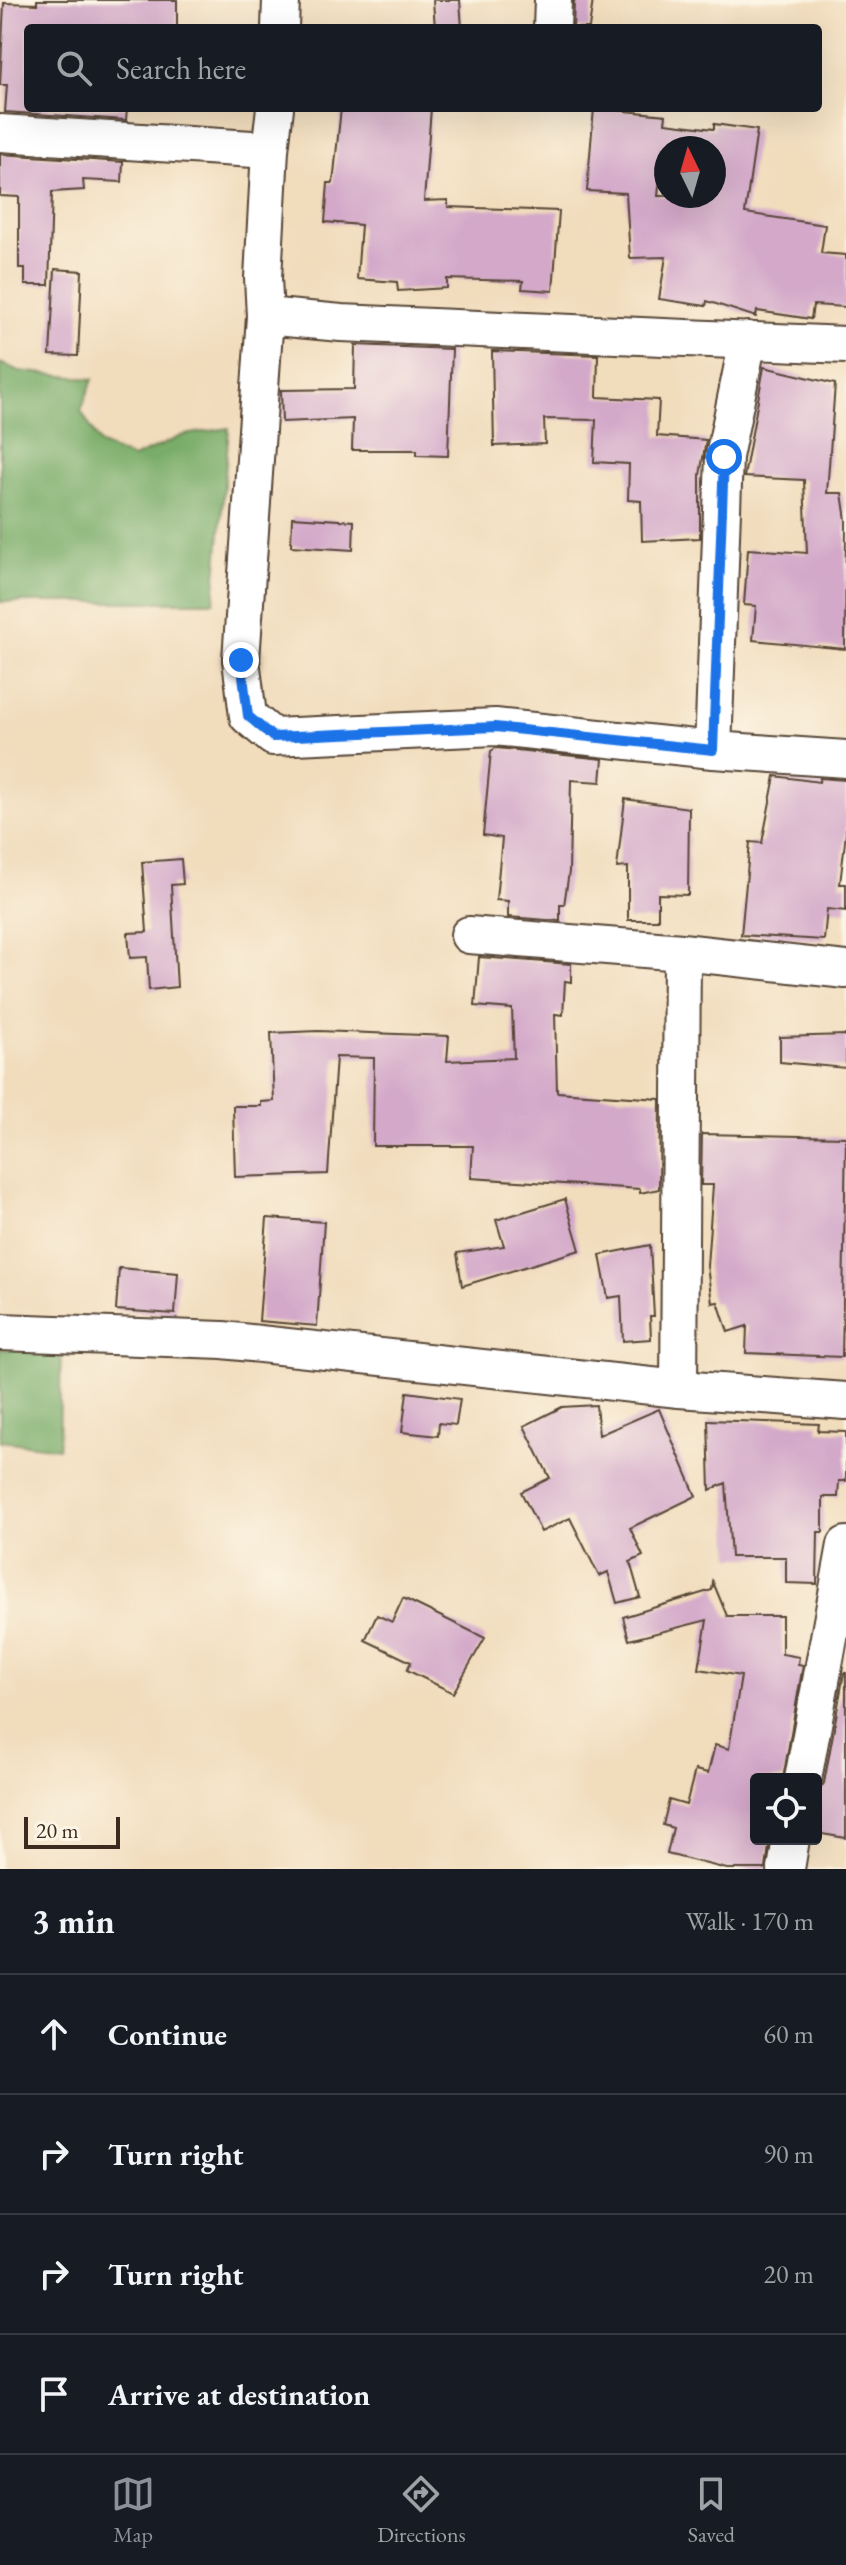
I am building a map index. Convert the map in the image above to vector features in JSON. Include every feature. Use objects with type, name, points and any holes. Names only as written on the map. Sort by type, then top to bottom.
[{"type":"street","points":[[280,24],[281,0]]},
{"type":"street","points":[[552,24],[553,0]]},
{"type":"street","points":[[275,112],[263,278],[265,316],[241,660],[248,716],[273,737],[495,727],[713,750],[846,759]]},
{"type":"street","points":[[0,133],[270,150]]},
{"type":"street","points":[[265,316],[356,324],[846,345]]},
{"type":"street","points":[[713,750],[724,457],[748,340]]},
{"type":"street","points":[[469,935],[682,952],[846,970]]},
{"type":"street","points":[[679,1389],[682,952]]},
{"type":"street","points":[[0,1332],[223,1340],[679,1389],[846,1401]]},
{"type":"street","points":[[804,1773],[846,1545]]},
{"type":"street","points":[[786,1869],[790,1845]]},
{"type":"green space","points":[[0,363],[19,371],[93,379],[81,411],[101,445],[133,458],[184,435],[229,428],[214,602],[0,602]]},
{"type":"green space","points":[[0,1349],[61,1350],[59,1448],[0,1441]]},
{"type":"building","points":[[37,0],[177,0],[177,24],[24,24],[24,112],[127,112],[126,120],[5,112],[7,85],[0,85],[4,3],[37,4]]},
{"type":"building","points":[[433,0],[460,0],[462,24],[435,24]]},
{"type":"building","points":[[574,0],[593,0],[590,24],[573,24]]},
{"type":"building","points":[[341,112],[431,112],[424,201],[448,200],[448,207],[559,211],[553,291],[522,289],[523,281],[447,279],[447,288],[398,291],[397,282],[357,279],[361,225],[325,222],[328,183],[333,183]]},
{"type":"building","points":[[594,112],[666,115],[665,123],[714,129],[714,124],[757,130],[745,213],[825,225],[821,253],[846,255],[846,307],[813,305],[811,319],[757,311],[756,317],[707,301],[706,306],[659,299],[666,257],[630,258],[626,193],[587,191]]},
{"type":"building","points":[[0,154],[123,162],[122,182],[83,180],[84,190],[52,192],[49,285],[25,285],[25,268],[19,268],[19,197],[0,196]]},
{"type":"building","points":[[55,269],[82,271],[78,356],[50,355]]},
{"type":"building","points":[[355,345],[452,349],[448,456],[417,455],[417,450],[352,450],[353,419],[282,422],[281,390],[354,389]]},
{"type":"building","points":[[492,351],[598,355],[597,397],[659,400],[657,436],[706,440],[700,475],[700,538],[642,541],[641,501],[628,500],[629,464],[594,462],[596,420],[544,419],[545,444],[494,446]]},
{"type":"building","points":[[764,367],[835,384],[827,493],[842,493],[846,520],[845,649],[753,640],[756,606],[744,605],[748,549],[807,553],[804,480],[744,477]]},
{"type":"building","points":[[292,517],[354,521],[353,550],[291,546]]},
{"type":"building","points":[[496,748],[603,759],[601,782],[571,780],[569,872],[564,905],[560,905],[560,921],[508,917],[508,901],[496,900],[502,838],[483,835],[491,751]]},
{"type":"building","points":[[775,776],[819,782],[820,778],[846,780],[846,833],[840,884],[846,884],[846,911],[827,909],[824,940],[741,935],[750,842],[762,843]]},
{"type":"building","points":[[625,799],[689,808],[688,895],[658,894],[658,920],[628,920],[628,867],[617,868]]},
{"type":"building","points":[[181,859],[183,884],[171,885],[177,987],[149,990],[147,957],[130,958],[128,933],[147,932],[142,862]]},
{"type":"building","points":[[479,957],[571,964],[571,982],[565,981],[563,1015],[555,1014],[557,1092],[660,1099],[659,1189],[640,1193],[640,1189],[471,1178],[473,1146],[373,1146],[374,1058],[336,1057],[328,1174],[235,1177],[233,1106],[261,1106],[261,1102],[274,1101],[271,1033],[318,1031],[449,1036],[447,1061],[514,1058],[512,1009],[475,1006]]},
{"type":"building","points":[[846,1035],[846,1068],[780,1062],[780,1037]]},
{"type":"building","points":[[702,1134],[846,1137],[842,1357],[746,1353],[747,1326],[728,1332],[718,1302],[712,1303],[707,1266],[713,1185],[701,1185]]},
{"type":"building","points":[[565,1199],[580,1250],[462,1286],[457,1253],[504,1246],[496,1220]]},
{"type":"building","points":[[267,1218],[324,1222],[317,1326],[259,1321]]},
{"type":"building","points":[[650,1245],[654,1316],[650,1316],[651,1339],[623,1341],[621,1296],[608,1298],[600,1255]]},
{"type":"building","points":[[119,1268],[178,1273],[175,1314],[116,1310]]},
{"type":"building","points":[[407,1392],[460,1399],[456,1425],[439,1423],[438,1436],[402,1432]]},
{"type":"building","points":[[596,1405],[599,1435],[659,1409],[696,1496],[630,1528],[643,1556],[630,1562],[640,1597],[617,1603],[608,1572],[599,1576],[570,1518],[541,1532],[521,1492],[550,1478],[524,1426],[562,1407]]},
{"type":"building","points":[[708,1420],[819,1424],[818,1431],[846,1432],[846,1481],[839,1481],[838,1497],[823,1497],[823,1532],[818,1532],[817,1584],[786,1583],[786,1557],[731,1557],[726,1483],[710,1490]]},
{"type":"building","points":[[713,1582],[727,1616],[782,1616],[782,1654],[799,1657],[798,1664],[803,1665],[784,1773],[750,1773],[750,1845],[769,1845],[766,1869],[727,1869],[667,1854],[673,1828],[663,1825],[669,1800],[686,1805],[695,1770],[708,1773],[715,1745],[729,1749],[741,1676],[699,1669],[707,1620],[629,1640],[623,1617],[712,1590]]},
{"type":"building","points":[[403,1598],[485,1638],[453,1693],[407,1670],[411,1662],[365,1640],[377,1615],[392,1622]]},
{"type":"building","points":[[846,1673],[846,1838],[822,1834],[824,1783]]},
{"type":"route","points":[[241,660],[248,716],[273,737],[495,727],[713,750],[724,457]]}]
